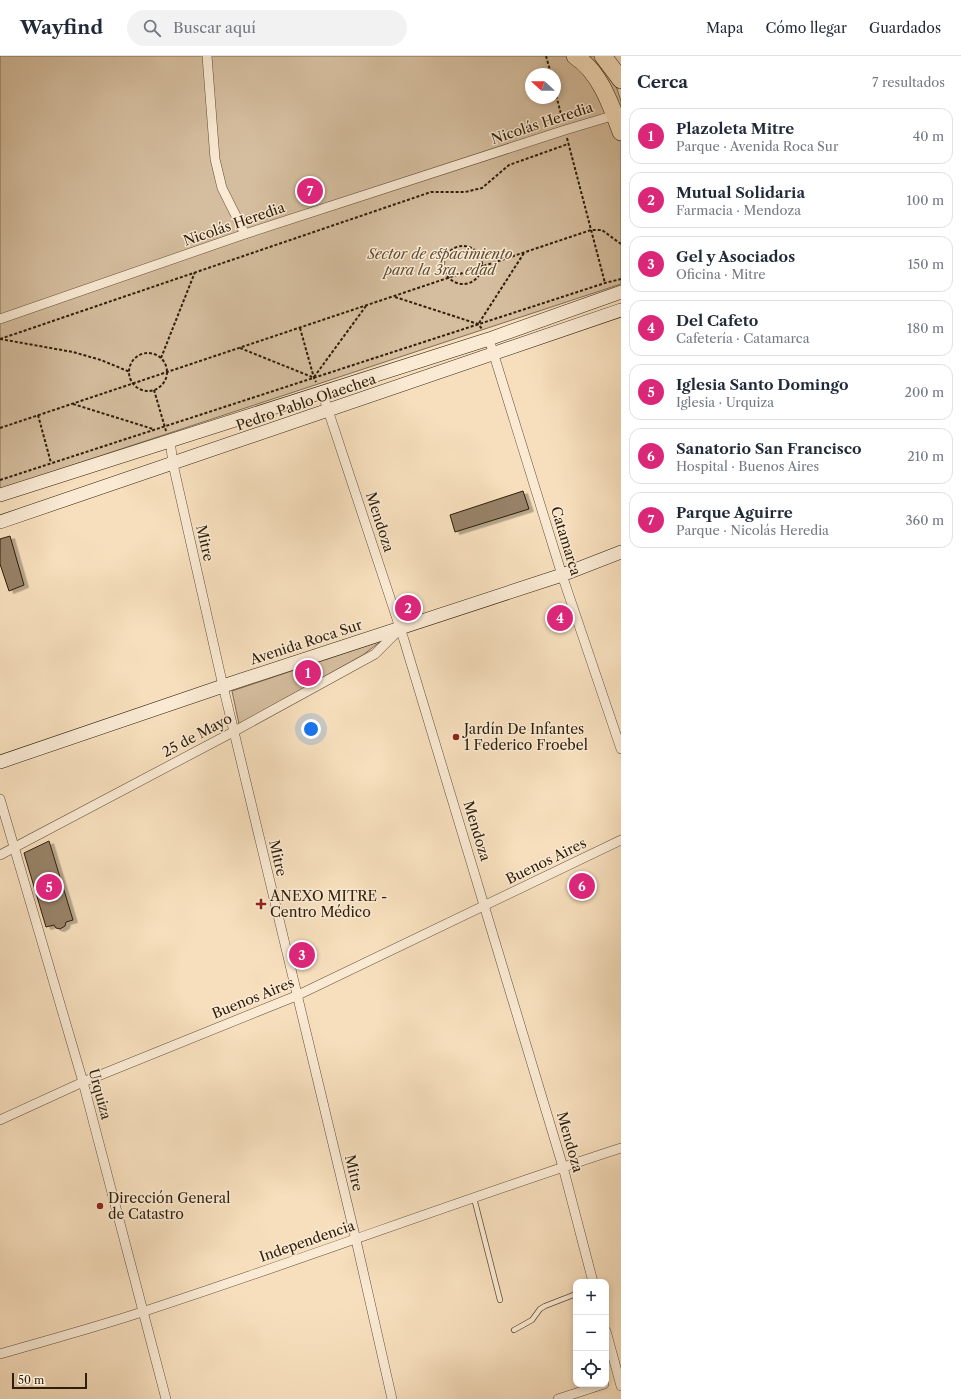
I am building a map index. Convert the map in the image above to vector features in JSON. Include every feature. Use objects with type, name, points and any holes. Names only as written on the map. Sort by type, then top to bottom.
[{"type":"highway","points":[[575,56],[588,67],[602,88],[615,115],[621,132]]},
{"type":"highway","points":[[603,56],[621,80]]},
{"type":"street","points":[[207,56],[215,159],[218,176],[222,188],[245,234]]},
{"type":"street","name":"Nicolás Heredia","points":[[0,319],[245,234],[615,115]]},
{"type":"street","name":"Pedro Pablo Olaechea","points":[[0,495],[489,339],[621,292]]},
{"type":"street","name":"Pedro Pablo Olaechea","points":[[0,522],[329,411],[621,310]]},
{"type":"street","name":"Catamarca","points":[[489,339],[562,575],[621,749]]},
{"type":"street","name":"Mendoza","points":[[322,392],[400,628],[485,906],[563,1167],[592,1279]]},
{"type":"street","name":"Mitre","points":[[170,440],[173,464],[233,732],[356,1240],[392,1399]]},
{"type":"street","name":"Avenida Roca Sur","points":[[0,762],[223,686],[562,575],[621,552]]},
{"type":"street","name":"25 de Mayo","points":[[0,855],[233,732],[375,654],[400,628]]},
{"type":"street","name":"Urquiza","points":[[0,799],[83,1082],[166,1399]]},
{"type":"street","name":"Buenos Aires","points":[[0,1120],[83,1082],[296,996],[621,840]]},
{"type":"street","name":"Independencia","points":[[0,1354],[143,1312],[621,1148]]},
{"type":"street","points":[[609,1342],[620,1381],[609,1383]]},
{"type":"street","points":[[558,1399],[596,1387]]},
{"type":"lane","points":[[474,1198],[500,1300]]},
{"type":"lane","points":[[514,1330],[532,1320],[540,1309],[545,1306],[573,1295]]},
{"type":"path","points":[[546,56],[549,68]]},
{"type":"path","points":[[558,104],[605,283]]},
{"type":"path","points":[[0,339],[431,192],[465,192],[482,188],[509,165],[568,144]]},
{"type":"path","points":[[0,428],[591,230],[602,230],[621,244]]},
{"type":"path","points":[[458,247],[470,247],[475,250],[482,260],[482,267],[478,277],[469,283],[458,283],[449,278],[445,266],[445,260],[448,255],[458,247]]},
{"type":"path","points":[[478,324],[525,252]]},
{"type":"path","points":[[160,358],[195,272]]},
{"type":"path","points":[[0,480],[478,324],[621,279]]},
{"type":"path","points":[[394,296],[478,324]]},
{"type":"path","points":[[314,378],[367,305]]},
{"type":"path","points":[[300,328],[314,378]]},
{"type":"path","points":[[0,339],[73,352],[101,360],[130,372]]},
{"type":"path","points":[[240,348],[314,378]]},
{"type":"path","points":[[150,354],[160,358],[166,367],[167,372],[164,383],[154,390],[143,390],[133,384],[130,372],[134,361],[138,357],[150,354]]},
{"type":"path","points":[[154,390],[164,426],[170,440]]},
{"type":"path","points":[[72,404],[154,430]]},
{"type":"path","points":[[38,415],[51,463]]},
{"type":"green space","name":"Sector de espacimiento para la 3ra. edad","points":[[0,56],[606,56],[621,101],[621,284],[0,489]]},
{"type":"green space","points":[[381,641],[363,655],[239,724],[232,691]]},
{"type":"building","points":[[523,491],[529,509],[455,532],[450,515]]},
{"type":"building","points":[[10,536],[24,585],[9,591],[0,564],[0,539]]},
{"type":"building","points":[[49,841],[73,920],[66,922],[65,926],[60,929],[56,928],[54,925],[46,927],[24,853]]},
{"type":"place","name":"Parque Aguirre","points":[[310,191]]},
{"type":"place","name":"Mutual Solidaria","points":[[408,608]]},
{"type":"place","name":"Del Cafeto","points":[[560,618]]},
{"type":"place","name":"Plazoleta Mitre","points":[[308,673]]},
{"type":"place","name":"Jardín De Infantes 1 Federico Froebel","points":[[456,737]]},
{"type":"place","name":"Sanatorio San Francisco","points":[[582,886]]},
{"type":"place","name":"Iglesia Santo Domingo","points":[[49,887]]},
{"type":"place","name":"ANEXO MITRE - Centro Médico","points":[[261,904]]},
{"type":"place","name":"Gel y Asociados","points":[[302,955]]},
{"type":"place","name":"Dirección General de Catastro","points":[[100,1206]]}]
